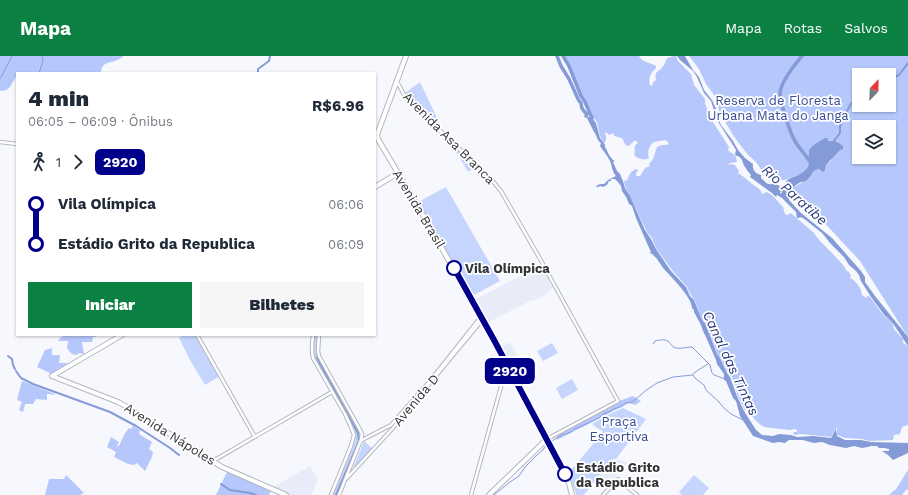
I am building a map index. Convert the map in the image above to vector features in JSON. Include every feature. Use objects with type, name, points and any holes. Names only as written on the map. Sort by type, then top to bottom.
[{"type":"main road","name":"Avenida Brasil","points":[[406,56],[377,134],[379,141],[423,215],[512,373],[549,442],[569,483],[572,495]]},
{"type":"main road","points":[[376,186],[398,173]]},
{"type":"main road","name":"Avenida Nápoles","points":[[120,336],[52,376],[118,402],[213,462],[286,495]]},
{"type":"main road","points":[[489,495],[549,442]]},
{"type":"street","name":"Avenida Asa Branca","points":[[396,83],[404,96],[498,186],[579,328],[618,401],[549,442]]},
{"type":"street","points":[[0,142],[16,144]]},
{"type":"street","name":"Avenida D","points":[[346,478],[393,428],[482,319]]},
{"type":"street","points":[[197,336],[255,437]]},
{"type":"street","points":[[313,336],[313,358],[352,427],[354,438],[331,495]]},
{"type":"street","points":[[319,336],[319,356],[362,434],[339,495]]},
{"type":"street","points":[[471,495],[507,365]]},
{"type":"street","points":[[505,373],[512,373]]},
{"type":"street","name":"Avenida D","points":[[361,440],[391,425],[430,382]]},
{"type":"street","points":[[213,462],[332,392]]},
{"type":"street","points":[[603,495],[618,479],[637,495]]},
{"type":"shaded area","name":"Rio Paratibe","points":[[677,56],[685,56],[699,77],[704,90],[712,100],[721,125],[738,150],[753,164],[755,171],[761,175],[761,178],[765,182],[768,184],[774,183],[780,187],[782,191],[780,192],[781,194],[787,180],[800,174],[807,168],[809,163],[810,148],[825,138],[829,141],[838,142],[843,146],[843,149],[840,150],[826,165],[823,172],[819,169],[816,170],[807,180],[794,187],[791,191],[789,200],[801,213],[832,238],[861,271],[865,277],[865,282],[908,337],[908,346],[894,325],[885,316],[871,297],[856,271],[849,265],[844,257],[822,233],[803,218],[797,218],[796,212],[782,198],[777,195],[776,197],[750,177],[751,175],[741,159],[735,155],[736,150],[717,120],[711,101],[704,93],[697,77],[693,71]]},
{"type":"shaded area","points":[[586,116],[592,118],[596,123],[600,138],[610,156],[615,161],[613,162],[617,171],[620,174],[645,230],[656,249],[671,271],[686,287],[690,296],[694,300],[717,354],[730,377],[744,411],[756,430],[762,435],[773,436],[779,434],[797,437],[813,436],[831,438],[836,429],[837,436],[845,440],[908,443],[908,453],[893,460],[882,451],[889,451],[889,449],[879,448],[877,446],[862,448],[854,446],[846,448],[822,442],[814,443],[803,440],[789,440],[785,443],[773,443],[753,436],[740,416],[736,401],[733,398],[726,381],[724,380],[724,374],[717,364],[689,298],[657,259],[649,253],[651,252],[632,206],[629,204],[621,186],[615,179],[611,179],[607,185],[603,187],[596,187],[599,184],[604,184],[608,180],[616,176],[609,159],[600,146],[601,143]]},
{"type":"shaded area","points":[[541,265],[553,288],[547,292],[547,294],[487,323],[474,300]]},
{"type":"shaded area","points":[[510,342],[518,357],[509,362],[500,347]]},
{"type":"shaded area","points":[[612,459],[628,462],[610,483],[599,475]]},
{"type":"shaded area","points":[[310,466],[318,479],[311,495],[288,495],[272,488]]},
{"type":"green space","points":[[0,56],[124,56],[116,61],[105,64],[102,67],[101,72],[16,72],[16,77],[10,87],[6,90],[0,91]]},
{"type":"green space","name":"Reserva de Floresta Urbana Mata do Janga","points":[[564,56],[639,56],[645,61],[656,66],[651,73],[649,82],[652,86],[653,82],[656,80],[656,73],[664,65],[666,60],[669,57],[676,56],[678,61],[691,74],[694,85],[705,99],[711,119],[729,147],[728,150],[736,157],[737,162],[727,165],[735,165],[739,171],[738,174],[758,188],[762,194],[767,192],[772,195],[783,207],[785,214],[792,214],[814,233],[849,272],[851,276],[850,278],[858,285],[862,295],[867,298],[867,296],[870,297],[885,317],[889,319],[894,329],[903,339],[903,343],[908,346],[908,425],[902,427],[900,434],[894,435],[893,440],[869,441],[845,438],[837,435],[837,427],[831,437],[800,434],[796,435],[793,434],[794,432],[797,432],[797,430],[794,429],[790,430],[764,427],[753,418],[747,407],[745,411],[737,394],[732,377],[727,372],[717,354],[705,321],[702,320],[695,301],[687,287],[656,248],[625,186],[624,181],[627,180],[631,172],[636,169],[638,171],[636,176],[640,176],[645,168],[650,166],[649,164],[653,159],[657,147],[667,145],[669,143],[665,140],[654,142],[649,149],[649,158],[647,159],[637,158],[634,155],[636,144],[638,143],[636,141],[628,146],[622,138],[614,136],[613,133],[610,135],[605,132],[606,139],[604,144],[600,136],[597,122],[580,95],[570,65]]},
{"type":"green space","name":"Reserva de Floresta Urbana Mata do Janga","points":[[689,56],[908,56],[908,337],[860,261],[792,188],[810,178],[816,169],[823,171],[825,170],[826,165],[831,161],[838,142],[834,140],[818,142],[812,147],[808,152],[810,161],[807,168],[801,174],[784,180],[771,179],[762,171],[735,138],[719,112],[717,99],[706,84],[699,69]]},
{"type":"green space","points":[[420,82],[440,124],[438,124],[405,93]]},
{"type":"green space","points":[[448,138],[477,166],[468,172]]},
{"type":"green space","points":[[446,187],[500,281],[470,297],[416,203]]},
{"type":"green space","points":[[63,336],[96,336],[93,337],[92,342],[82,342],[84,354],[79,353],[77,355],[72,354],[67,348],[68,341],[58,341]]},
{"type":"green space","points":[[182,336],[198,336],[220,376],[205,385],[179,338]]},
{"type":"green space","points":[[313,336],[318,336],[318,355],[358,426],[362,436],[339,495],[332,495],[355,441],[355,430],[314,357],[312,350]]},
{"type":"green space","points":[[552,343],[558,353],[543,361],[537,351]]},
{"type":"green space","points":[[52,348],[52,355],[60,355],[59,363],[68,363],[52,374],[37,367],[45,350]]},
{"type":"green space","points":[[572,379],[578,390],[562,399],[556,388]]},
{"type":"green space","points":[[22,381],[55,394],[47,394],[47,400],[36,399],[33,404],[25,404],[23,412],[19,410],[22,402],[17,400]]},
{"type":"green space","points":[[633,396],[641,401],[635,405],[629,403],[557,440],[556,435],[619,401]]},
{"type":"green space","name":"Praça Esportiva","points":[[623,408],[646,419],[616,459],[612,459],[584,495],[576,495],[568,474],[603,432],[592,424]]},
{"type":"green space","points":[[133,426],[140,430],[139,434],[152,442],[149,449],[153,452],[152,457],[145,471],[137,463],[134,465],[128,464],[114,457],[116,452],[107,447],[111,437],[119,442],[117,446],[119,446],[124,435],[129,428],[131,429]]},
{"type":"green space","points":[[364,441],[373,449],[352,471]]},
{"type":"green space","points":[[908,470],[908,490],[907,489],[902,495],[889,495],[896,489]]},
{"type":"green space","points":[[227,472],[271,491],[269,495],[216,495]]},
{"type":"green space","points":[[66,475],[84,493],[80,495],[45,495],[49,479],[64,479]]},
{"type":"green space","points":[[694,475],[709,488],[703,495],[682,495],[679,492]]},
{"type":"waterway","points":[[0,79],[12,56]]},
{"type":"waterway","points":[[39,72],[43,61],[42,56]]},
{"type":"waterway","points":[[258,72],[258,69],[269,61],[270,56]]},
{"type":"waterway","points":[[557,56],[581,103],[582,109],[587,114],[586,116]]},
{"type":"waterway","points":[[563,56],[592,118]]},
{"type":"waterway","points":[[802,56],[785,79],[782,85],[780,98],[792,136],[808,158],[811,165]]},
{"type":"waterway","points":[[896,76],[899,75],[908,63]]},
{"type":"waterway","points":[[833,142],[840,133],[840,126],[852,103]]},
{"type":"waterway","name":"Canal das Tintas","points":[[653,344],[655,341],[663,340],[668,341],[676,348],[692,347],[710,365],[714,375],[725,379]]},
{"type":"waterway","points":[[8,356],[12,359],[15,369]]},
{"type":"waterway","points":[[317,357],[358,433],[359,441],[336,495]]},
{"type":"waterway","points":[[693,374],[708,364]]},
{"type":"waterway","points":[[16,371],[21,378],[33,384],[110,412],[136,426],[179,455]]},
{"type":"waterway","name":"Canal das Tintas","points":[[550,442],[599,418],[603,414],[613,409],[632,402],[657,383],[673,377],[693,375],[724,408],[731,414],[743,420]]},
{"type":"waterway","points":[[494,495],[519,476],[525,467],[548,444]]},
{"type":"waterway","points":[[221,484],[230,490],[256,495]]},
{"type":"bus line","name":"2920","points":[[454,268],[565,474]]},
{"type":"place","name":"Vila Olímpica","points":[[454,268]]},
{"type":"place","name":"Estádio Grito da Republica","points":[[565,474]]}]
